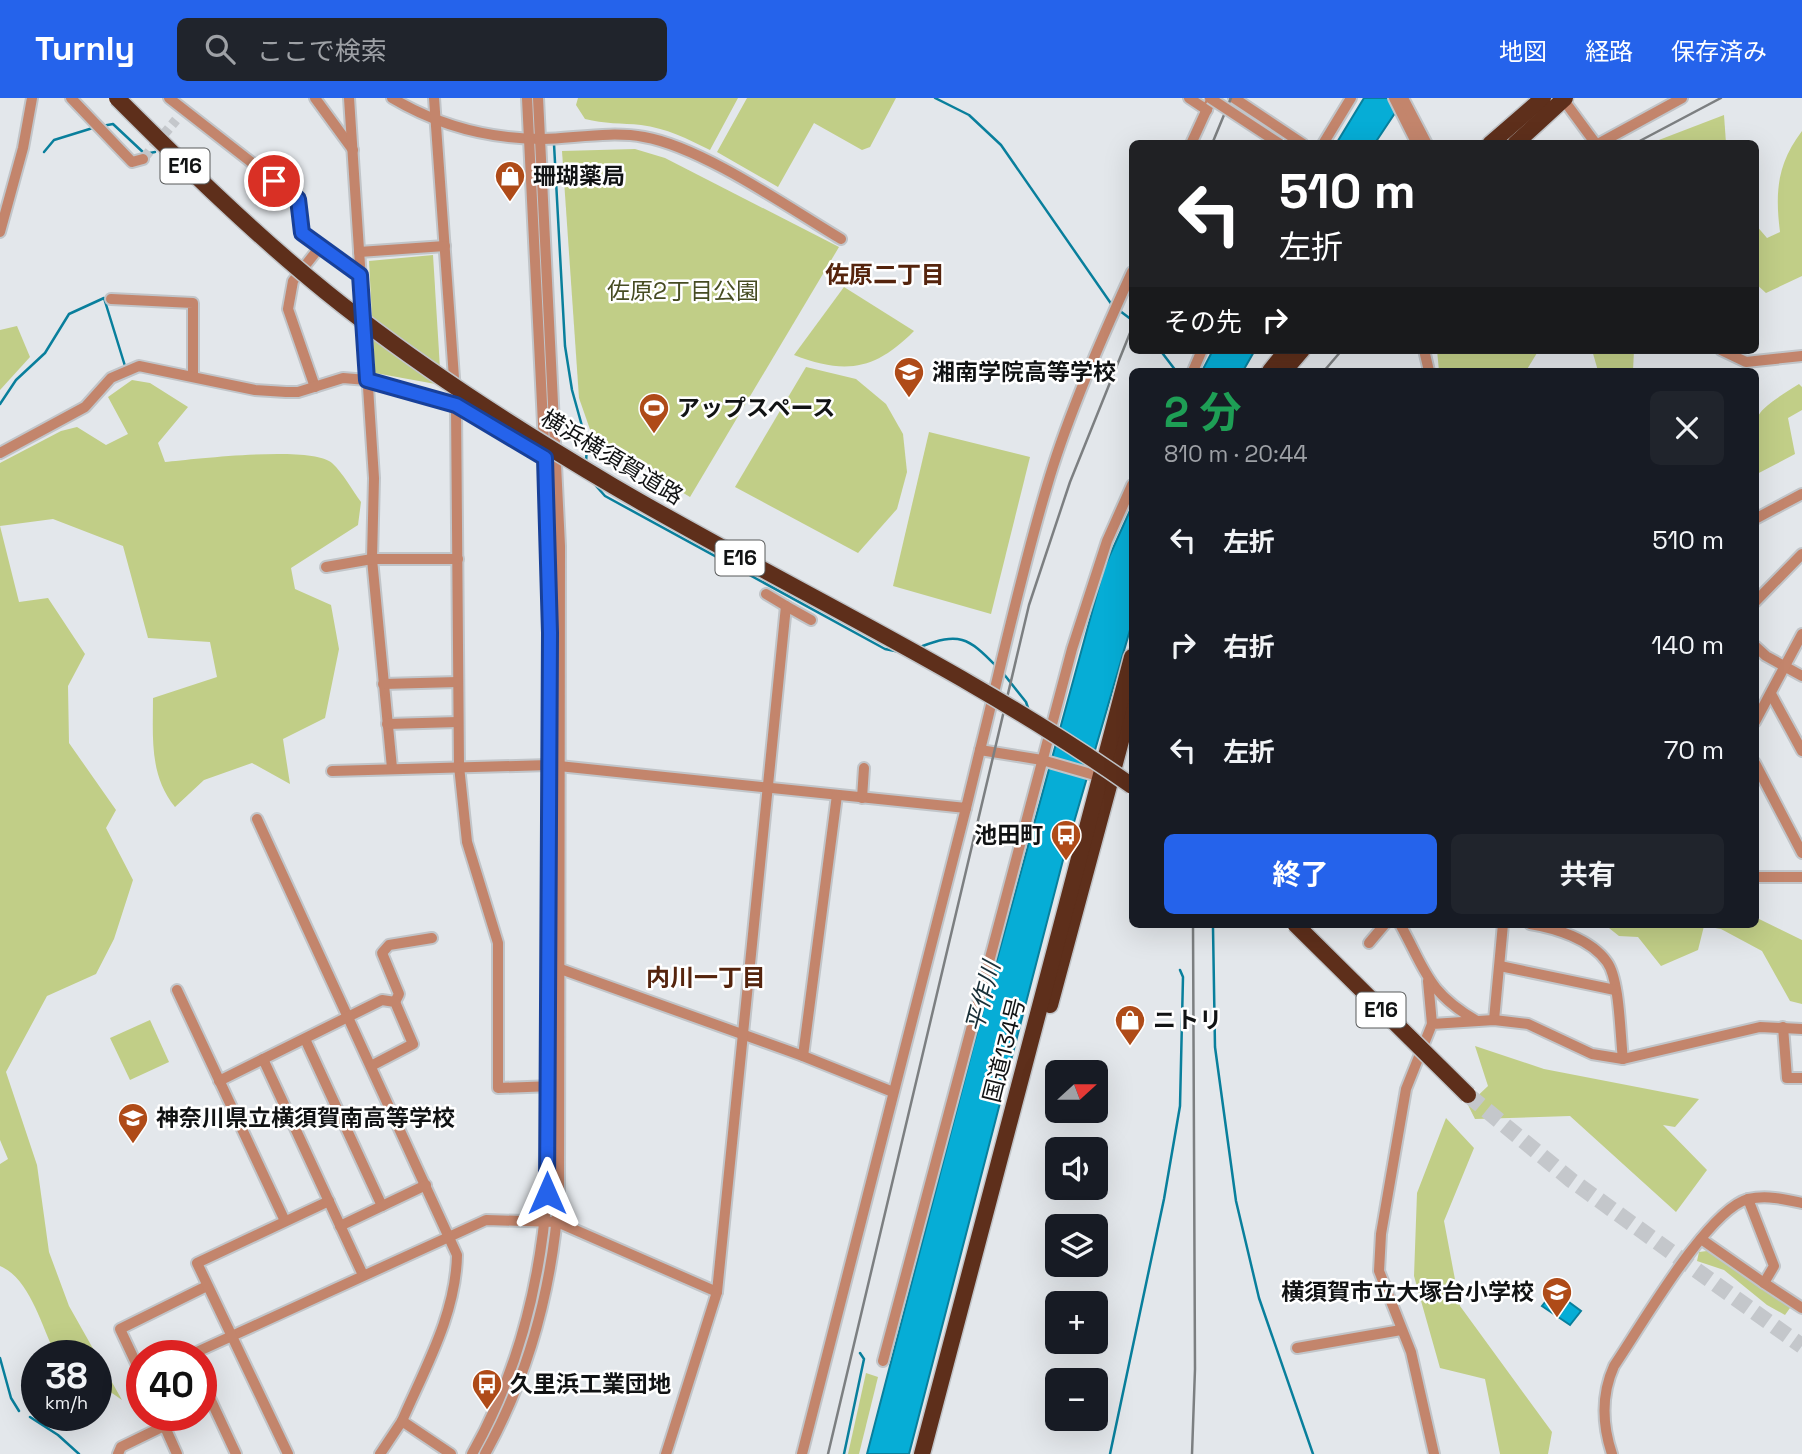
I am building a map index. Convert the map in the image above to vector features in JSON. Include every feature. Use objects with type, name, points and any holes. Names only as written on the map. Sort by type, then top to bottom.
[{"type":"highway","name":"横浜横須賀道路","points":[[117,98],[271,246],[356,315],[462,390],[680,525],[1016,710],[1129,784]]},
{"type":"highway","name":"横浜横須賀道路","points":[[125,98],[213,185],[315,275],[447,371],[612,478],[1017,702],[1129,776]]},
{"type":"highway","points":[[1495,140],[1543,98]]},
{"type":"highway","points":[[1518,140],[1564,98]]},
{"type":"highway","points":[[1512,140],[1530,129]]},
{"type":"highway","points":[[1272,368],[1284,354]]},
{"type":"highway","points":[[1287,368],[1299,354]]},
{"type":"highway","name":"国道134号","points":[[922,1454],[1129,669]]},
{"type":"highway","name":"国道134号","points":[[933,1454],[1101,777],[1129,707]]},
{"type":"highway","name":"E16","points":[[1299,928],[1470,1093],[1308,928]]},
{"type":"street","points":[[0,232],[12,191],[32,98]]},
{"type":"street","points":[[72,98],[132,162],[143,159]]},
{"type":"street","points":[[169,98],[298,199],[302,233],[319,248],[360,275]]},
{"type":"street","points":[[315,98],[353,150]]},
{"type":"street","points":[[349,98],[374,478],[372,559],[392,768]]},
{"type":"street","points":[[392,98],[436,121],[491,135],[534,138],[642,136],[663,142],[695,154],[841,239]]},
{"type":"street","points":[[434,98],[456,405],[459,766],[467,842],[498,943],[498,1088],[554,1086]]},
{"type":"street","points":[[485,1454],[506,1413],[533,1342],[547,1284],[551,1221],[555,766],[562,641],[534,138],[527,98]]},
{"type":"street","points":[[534,138],[538,98]]},
{"type":"street","points":[[1189,98],[1207,110]]},
{"type":"street","points":[[1193,140],[1211,98],[1274,140]]},
{"type":"street","points":[[1234,98],[1297,140]]},
{"type":"street","points":[[1325,140],[1351,98]]},
{"type":"street","points":[[1394,98],[1406,105],[1432,140]]},
{"type":"street","points":[[1564,98],[1594,140]]},
{"type":"street","points":[[1604,140],[1682,98]]},
{"type":"street","points":[[1406,105],[1416,140]]},
{"type":"street","points":[[1406,105],[1425,140]]},
{"type":"street","points":[[176,120],[183,111]]},
{"type":"street","points":[[0,187],[12,191]]},
{"type":"street","points":[[359,252],[445,246]]},
{"type":"street","points":[[316,387],[288,310],[293,281],[319,248]]},
{"type":"street","points":[[802,1454],[1056,456],[1129,279]]},
{"type":"street","points":[[111,299],[192,303],[193,376]]},
{"type":"street","points":[[1729,354],[1746,362],[1802,356]]},
{"type":"street","points":[[0,453],[85,407],[111,378],[139,366],[255,390],[298,392],[342,378],[367,380],[456,405],[551,458]]},
{"type":"street","points":[[883,1360],[1045,761],[1048,738],[1103,553],[1129,492]]},
{"type":"street","points":[[1759,517],[1802,494]]},
{"type":"street","points":[[1759,599],[1802,554]]},
{"type":"street","points":[[326,567],[372,559],[458,559]]},
{"type":"street","points":[[766,594],[811,620]]},
{"type":"street","points":[[666,1454],[717,1292],[786,606]]},
{"type":"street","points":[[1759,715],[1802,634]]},
{"type":"street","points":[[1759,649],[1802,676]]},
{"type":"street","points":[[383,684],[458,682]]},
{"type":"street","points":[[1771,694],[1802,751]]},
{"type":"street","points":[[387,724],[458,722]]},
{"type":"street","points":[[980,750],[1045,761],[1101,777]]},
{"type":"street","points":[[332,771],[367,772],[392,768],[459,766],[555,766],[966,808]]},
{"type":"street","points":[[862,798],[864,768]]},
{"type":"street","points":[[1759,771],[1802,853]]},
{"type":"street","points":[[803,1056],[837,795]]},
{"type":"street","points":[[257,819],[457,1255],[456,1276],[448,1314],[402,1422],[380,1454]]},
{"type":"street","points":[[1759,874],[1802,877]]},
{"type":"street","points":[[1369,943],[1382,928]]},
{"type":"street","points":[[1402,928],[1428,981],[1442,998],[1477,1021]]},
{"type":"street","points":[[1494,1020],[1503,928]]},
{"type":"street","points":[[1555,928],[1595,951],[1608,963],[1615,990],[1623,1059]]},
{"type":"street","points":[[371,1066],[413,1044],[395,1002],[399,994],[382,953],[389,945],[432,938]]},
{"type":"street","points":[[1500,966],[1615,990]]},
{"type":"street","points":[[554,967],[803,1056],[892,1093]]},
{"type":"street","points":[[1428,981],[1432,1024],[1406,1089],[1381,1234],[1379,1271],[1411,1352],[1434,1454]]},
{"type":"street","points":[[177,990],[285,1221]]},
{"type":"street","points":[[219,1081],[382,1000],[395,1002]]},
{"type":"street","points":[[1432,1024],[1494,1020],[1528,1024],[1592,1054],[1623,1059],[1760,1027],[1802,1029]]},
{"type":"street","points":[[1783,1027],[1787,1078],[1802,1078]]},
{"type":"street","points":[[305,1039],[382,1206]]},
{"type":"street","points":[[263,1059],[363,1275]]},
{"type":"street","points":[[340,1226],[426,1185]]},
{"type":"street","points":[[1612,1454],[1604,1425],[1608,1380],[1614,1366],[1701,1239],[1718,1217],[1748,1199],[1767,1197],[1801,1204]]},
{"type":"street","points":[[1748,1199],[1774,1266],[1764,1283]]},
{"type":"street","points":[[288,1454],[197,1263],[328,1201]]},
{"type":"street","points":[[217,1343],[486,1220],[551,1221],[717,1292]]},
{"type":"street","points":[[472,1454],[492,1416],[516,1358],[551,1221]]},
{"type":"street","points":[[1701,1239],[1802,1308]]},
{"type":"street","points":[[126,1342],[120,1329],[208,1286]]},
{"type":"street","points":[[1297,1348],[1401,1330]]},
{"type":"street","points":[[217,1413],[236,1454]]},
{"type":"street","points":[[402,1422],[451,1454]]},
{"type":"street","points":[[118,1454],[121,1447],[146,1431]]},
{"type":"street","points":[[167,1431],[177,1454]]},
{"type":"green space","points":[[578,98],[738,98],[710,150],[659,129],[585,119],[576,105]]},
{"type":"green space","points":[[747,98],[896,98],[870,147],[862,150],[814,123],[778,187],[717,152]]},
{"type":"green space","points":[[1724,115],[1726,140],[1659,140]]},
{"type":"green space","points":[[1802,131],[1802,276],[1766,293],[1759,287],[1759,229],[1767,238],[1780,232],[1778,191],[1787,155]]},
{"type":"green space","name":"佐原2丁目公園","points":[[635,149],[665,158],[839,247],[690,497],[593,438],[579,398],[562,151]]},
{"type":"green space","points":[[433,255],[441,385],[375,373],[369,261]]},
{"type":"green space","points":[[844,287],[914,331],[886,354],[859,365],[829,365],[794,355]]},
{"type":"green space","points":[[17,326],[30,357],[0,390],[0,330]]},
{"type":"green space","points":[[1437,354],[1536,354],[1528,368],[1439,368]]},
{"type":"green space","points":[[1593,354],[1634,354],[1633,368],[1597,368]]},
{"type":"green space","points":[[806,367],[856,379],[886,404],[903,434],[907,472],[897,509],[858,553],[735,487]]},
{"type":"green space","points":[[132,380],[150,383],[188,407],[158,443],[165,462],[278,454],[320,458],[332,463],[361,502],[358,525],[291,568],[295,589],[331,605],[339,649],[325,718],[283,739],[290,784],[252,763],[204,780],[175,807],[161,782],[154,755],[153,698],[217,677],[210,642],[148,638],[123,546],[53,519],[0,526],[0,463],[61,431],[77,427],[106,445],[128,434],[108,397]]},
{"type":"green space","points":[[1799,384],[1802,387],[1802,410],[1788,418],[1795,454],[1759,473],[1759,415],[1769,404]]},
{"type":"green space","points":[[929,432],[1030,457],[991,614],[893,586]]},
{"type":"green space","points":[[0,526],[19,602],[48,598],[85,654],[68,686],[69,743],[116,810],[106,828],[133,880],[114,939],[96,974],[47,996],[6,1072],[37,1165],[49,1252],[69,1306],[88,1340],[49,1340],[26,1291],[10,1272],[0,1266],[0,1164],[8,1159],[0,1140]]},
{"type":"green space","points":[[1759,919],[1802,940],[1802,1004],[1790,1001],[1762,951],[1715,928],[1759,928]]},
{"type":"green space","points":[[1609,928],[1704,928],[1698,950],[1661,966],[1638,937],[1619,936]]},
{"type":"green space","points":[[150,1020],[169,1062],[130,1080],[110,1038]]},
{"type":"green space","points":[[1475,1046],[1544,1069],[1699,1099],[1675,1127],[1663,1125],[1707,1170],[1676,1212],[1570,1116],[1475,1119],[1468,1105],[1488,1086]]},
{"type":"green space","points":[[1446,1118],[1474,1148],[1444,1221],[1460,1306],[1552,1432],[1548,1454],[1500,1454],[1485,1379],[1440,1368],[1414,1276],[1417,1193]]},
{"type":"green space","points":[[1707,1251],[1788,1304],[1790,1308],[1785,1315],[1767,1305],[1724,1270],[1697,1261],[1699,1252]]},
{"type":"green space","points":[[866,1373],[878,1377],[859,1454],[848,1454]]},
{"type":"green space","points":[[112,1382],[122,1400],[112,1393]]},
{"type":"water","points":[[1364,98],[1405,98],[1377,140],[1338,140]]},
{"type":"water","points":[[1211,354],[1253,354],[1245,368],[1204,368]]},
{"type":"water","points":[[1129,513],[1129,633],[1063,860],[909,1454],[867,1454],[973,1047],[1104,568]]},
{"type":"water","points":[[1554,1291],[1581,1311],[1570,1325],[1542,1306]]},
{"type":"waterway","points":[[935,98],[969,115],[1001,145],[1112,305]]},
{"type":"waterway","points":[[102,126],[113,124],[145,154],[155,152]]},
{"type":"waterway","points":[[44,152],[54,140],[96,127]]},
{"type":"waterway","points":[[554,144],[565,346],[572,390],[587,444],[586,463]]},
{"type":"waterway","points":[[0,404],[16,380],[45,353],[69,314],[104,298],[125,366]]},
{"type":"waterway","points":[[1120,311],[1129,318]]},
{"type":"waterway","points":[[1163,354],[1174,368]]},
{"type":"waterway","points":[[590,479],[605,496],[885,649],[900,652]]},
{"type":"waterway","points":[[920,647],[944,640],[962,640],[978,649],[996,666]]},
{"type":"waterway","points":[[1003,673],[1026,702],[1029,711]]},
{"type":"waterway","points":[[1213,928],[1215,1047],[1236,1201],[1259,1298],[1313,1454]]},
{"type":"waterway","points":[[1110,1454],[1164,1199],[1180,1106],[1183,977],[1180,970]]},
{"type":"waterway","points":[[844,1454],[864,1359],[860,1353]]},
{"type":"waterway","points":[[0,1358],[11,1398],[19,1411]]},
{"type":"waterway","points":[[52,1431],[79,1454]]},
{"type":"tunnel","points":[[143,159],[176,120]]},
{"type":"tunnel","points":[[1468,1095],[1571,1180],[1802,1346]]},
{"type":"railway","points":[[1214,140],[1231,98]]},
{"type":"railway","points":[[1642,140],[1721,98]]},
{"type":"railway","points":[[828,1454],[1029,605],[1070,482],[1129,335]]},
{"type":"railway","points":[[1327,368],[1339,354]]},
{"type":"railway","points":[[1192,1454],[1195,1369],[1193,928]]},
{"type":"place","name":"珊瑚薬局","points":[[510,203]]},
{"type":"place","name":"湘南学院高等学校","points":[[909,399]]},
{"type":"place","name":"アップスペース","points":[[654,435]]},
{"type":"place","name":"池田町","points":[[1066,862]]},
{"type":"place","name":"ニトリ","points":[[1130,1047]]},
{"type":"place","name":"神奈川県立横須賀南高等学校","points":[[133,1145]]},
{"type":"place","name":"横須賀市立大塚台小学校","points":[[1557,1319]]},
{"type":"place","name":"久里浜工業団地","points":[[487,1411]]},
{"type":"district","name":"佐原二丁目","points":[[885,275]]},
{"type":"district","name":"内川一丁目","points":[[706,978]]},
{"type":"route","points":[[274,181],[298,199],[302,233],[319,248],[360,275],[367,380],[456,405],[545,458],[550,633],[547,1193]]},
{"type":"water label","name":"平作川","points":[[983,997]]}]
